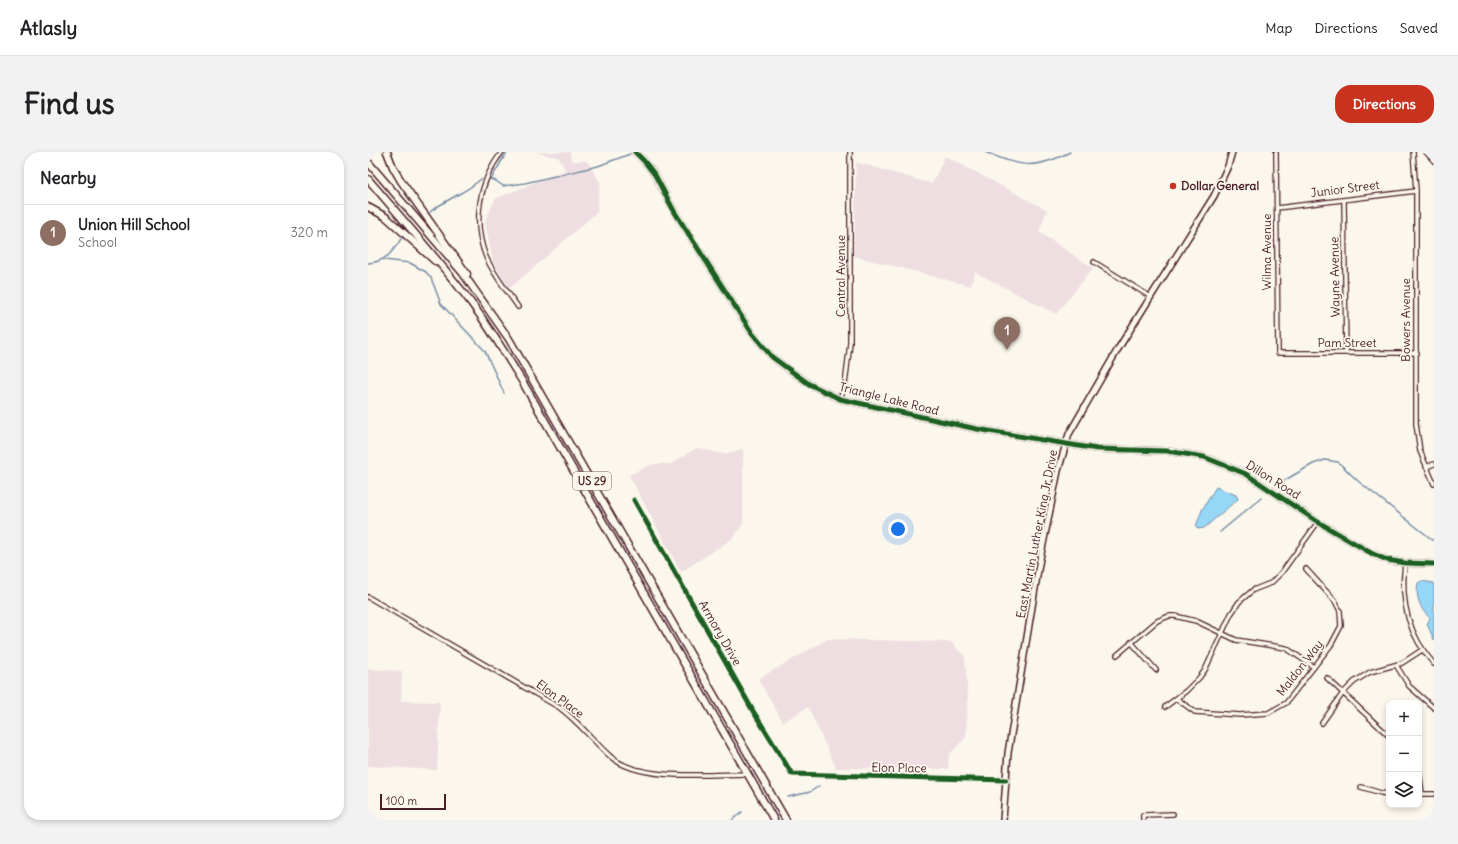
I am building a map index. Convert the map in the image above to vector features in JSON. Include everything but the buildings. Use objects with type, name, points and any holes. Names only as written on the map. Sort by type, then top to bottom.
[{"type":"highway","points":[[387,152],[401,181],[466,271],[474,288]]},
{"type":"highway","name":"US 29","points":[[368,162],[474,288],[524,363],[786,820]]},
{"type":"highway","name":"US 29","points":[[368,179],[452,278],[495,337],[522,381],[774,820]]},
{"type":"highway","points":[[368,206],[386,217],[452,278]]},
{"type":"main road","name":"East Martin Luther King Jr Drive","points":[[1003,820],[1008,753],[1039,564],[1068,434],[1214,196],[1228,166],[1232,152]]},
{"type":"street","points":[[502,152],[493,164],[482,189],[480,204],[480,231],[487,258],[518,307]]},
{"type":"street","name":"Triangle Lake Road","points":[[635,152],[655,175],[674,211],[752,333],[772,357],[791,372],[840,399],[913,417],[1065,445]]},
{"type":"street","name":"Central Avenue","points":[[840,399],[845,385],[850,343],[850,152]]},
{"type":"street","name":"Wilma Avenue","points":[[1276,152],[1278,353]]},
{"type":"street","name":"Bowers Avenue","points":[[1413,152],[1416,191],[1416,424],[1420,451],[1434,484]]},
{"type":"street","points":[[1426,152],[1434,161]]},
{"type":"street","name":"Junior Street","points":[[1277,208],[1416,191]]},
{"type":"street","name":"Wayne Avenue","points":[[1344,200],[1346,353]]},
{"type":"street","points":[[1094,262],[1151,297]]},
{"type":"street","name":"Pam Street","points":[[1278,353],[1417,353]]},
{"type":"street","name":"Dillon Road","points":[[1065,445],[1097,449],[1167,451],[1204,457],[1246,474],[1318,522],[1371,553],[1387,560],[1405,563],[1434,564]]},
{"type":"street","points":[[1426,467],[1434,464]]},
{"type":"street","name":"Armory Drive","points":[[634,500],[753,711],[792,774]]},
{"type":"street","points":[[1165,707],[1177,699],[1199,678],[1208,664],[1231,614],[1239,602],[1253,590],[1272,583],[1282,572],[1318,522]]},
{"type":"street","points":[[1405,563],[1403,580],[1405,610],[1412,631],[1422,650],[1434,664]]},
{"type":"street","name":"Maldon Way","points":[[1177,699],[1190,709],[1203,713],[1240,715],[1268,713],[1286,703],[1336,638],[1340,626],[1341,616],[1335,601],[1306,569]]},
{"type":"street","name":"Elon Place","points":[[368,597],[560,708],[572,717],[611,757],[623,765],[640,772],[660,774],[748,774]]},
{"type":"street","points":[[1117,654],[1157,621],[1169,616],[1187,618],[1245,642],[1286,648],[1314,667]]},
{"type":"street","points":[[1131,642],[1156,670]]},
{"type":"street","points":[[1322,723],[1343,693],[1354,682],[1366,674],[1396,665],[1422,650]]},
{"type":"street","points":[[1396,665],[1409,686],[1434,708]]},
{"type":"street","points":[[1327,678],[1386,733]]},
{"type":"street","name":"Elon Place","points":[[792,774],[1006,780]]},
{"type":"street","points":[[1361,788],[1386,794]]},
{"type":"street","points":[[1422,794],[1434,794]]},
{"type":"street","points":[[1143,820],[1143,815],[1173,814]]},
{"type":"shaded area","points":[[536,152],[570,152],[571,161],[587,161],[600,182],[597,212],[509,289],[493,262],[485,222],[495,199],[565,170],[559,158]]},
{"type":"shaded area","points":[[945,156],[1047,210],[1039,232],[1093,268],[1056,314],[975,272],[971,286],[854,256],[856,162],[932,184]]},
{"type":"shaded area","points":[[697,448],[724,454],[743,449],[743,524],[732,539],[681,572],[629,475],[653,464],[671,464]]},
{"type":"shaded area","points":[[828,639],[951,642],[965,657],[968,701],[966,737],[949,755],[948,769],[836,768],[808,707],[783,722],[758,679]]},
{"type":"shaded area","points":[[368,669],[402,671],[401,701],[440,702],[437,770],[368,766]]},
{"type":"water","points":[[1216,487],[1236,495],[1238,499],[1204,528],[1198,529],[1196,526],[1202,510]]},
{"type":"water","points":[[1421,581],[1434,583],[1434,640],[1427,624],[1430,618],[1423,611],[1419,602],[1417,588],[1418,583]]},
{"type":"waterway","points":[[491,179],[507,152]]},
{"type":"waterway","points":[[985,152],[1008,161],[1028,164],[1047,162],[1070,152]]},
{"type":"waterway","points":[[490,179],[503,186],[525,183],[598,166],[630,154]]},
{"type":"waterway","points":[[430,212],[481,179]]},
{"type":"waterway","points":[[368,263],[375,262],[389,255],[403,236]]},
{"type":"waterway","points":[[384,260],[410,263],[426,272],[431,278],[441,304],[485,351],[504,393]]},
{"type":"waterway","points":[[1280,483],[1313,464],[1325,460],[1338,462],[1358,481],[1434,541]]},
{"type":"waterway","points":[[1220,532],[1261,498]]},
{"type":"waterway","points":[[788,797],[810,792],[819,786]]},
{"type":"waterway","points":[[732,820],[742,812]]},
{"type":"cycle path","points":[[635,152],[655,175],[674,211],[752,333],[772,357],[809,384],[840,399],[977,429],[1097,449],[1167,451],[1204,457],[1246,474],[1318,522],[1371,553],[1387,560],[1405,563],[1434,564]]},
{"type":"cycle path","points":[[634,500],[753,711],[792,774],[1006,780]]},
{"type":"place","name":"Dollar General","points":[[1173,186]]},
{"type":"place","name":"Union Hill School","points":[[1007,350]]}]
